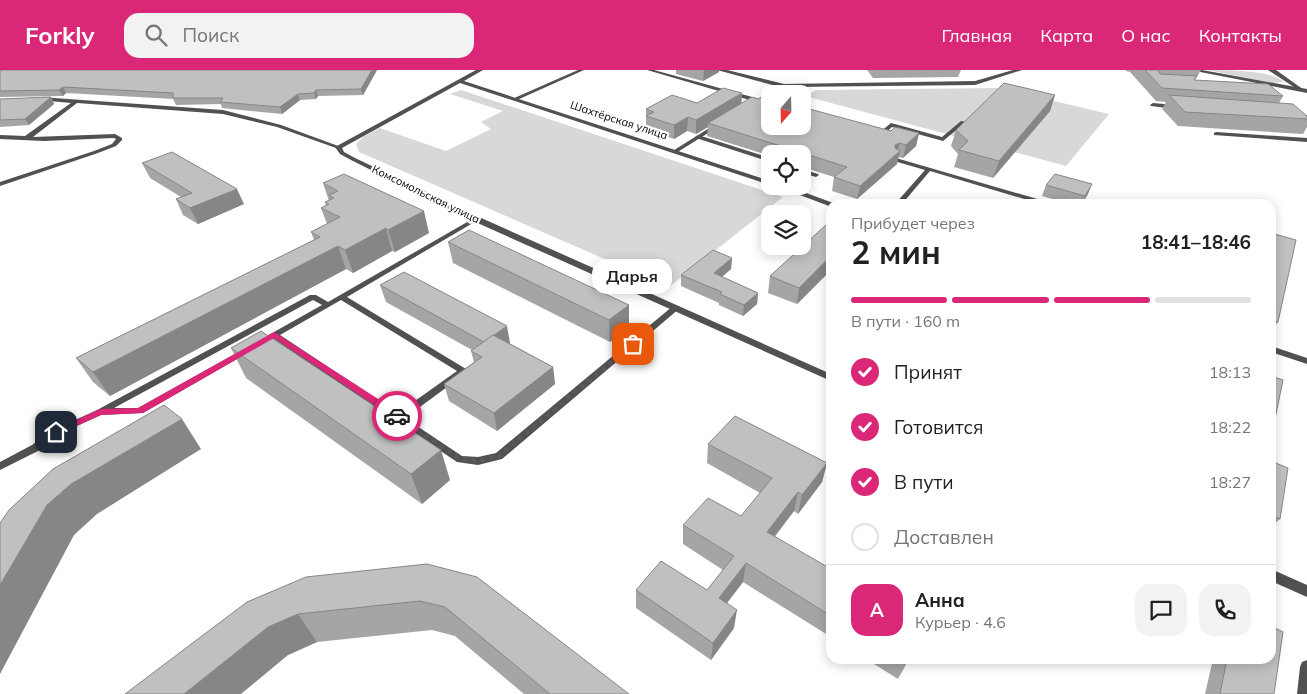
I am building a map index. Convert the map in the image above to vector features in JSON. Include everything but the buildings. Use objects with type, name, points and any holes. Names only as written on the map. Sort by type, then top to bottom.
[{"type":"street","points":[[338,146],[480,70]]},
{"type":"street","points":[[720,70],[780,85]]},
{"type":"street","points":[[811,86],[974,83],[1019,70]]},
{"type":"street","points":[[1193,70],[1305,91]]},
{"type":"street","points":[[1250,80],[1261,90]]},
{"type":"street","name":"Шахтёрская улица","points":[[459,81],[761,180]]},
{"type":"street","name":"Комсомольская улица","points":[[32,99],[223,112],[279,126],[338,146],[342,153],[353,159],[476,219],[826,376]]},
{"type":"street","points":[[28,137],[77,101]]},
{"type":"street","points":[[746,108],[761,101]]},
{"type":"street","points":[[1154,105],[1182,107]]},
{"type":"street","points":[[674,152],[722,122]]},
{"type":"street","points":[[1216,134],[1307,140]]},
{"type":"street","points":[[0,136],[44,139],[116,136],[120,139],[114,144],[96,152],[0,184]]},
{"type":"street","points":[[806,195],[826,202]]},
{"type":"street","points":[[1276,351],[1307,361]]},
{"type":"street","points":[[1276,577],[1307,591]]},
{"type":"street","points":[[1304,694],[1307,667]]},
{"type":"lane","points":[[515,99],[582,70]]},
{"type":"lane","points":[[649,70],[761,101]]},
{"type":"lane","points":[[1270,70],[1305,91]]},
{"type":"lane","points":[[872,132],[880,135],[892,125],[943,139],[962,122]]},
{"type":"lane","points":[[698,137],[761,157]]},
{"type":"lane","points":[[896,160],[1032,199]]},
{"type":"lane","points":[[902,199],[929,169]]},
{"type":"lane","points":[[811,174],[816,175]]},
{"type":"lane","points":[[100,412],[140,411],[476,219]]},
{"type":"lane","points":[[0,466],[35,448],[56,432],[100,412],[313,297],[328,304]]},
{"type":"lane","points":[[341,297],[463,370],[399,417]]},
{"type":"lane","points":[[274,335],[460,459],[478,461],[499,456],[676,308]]},
{"type":"shaded area","points":[[1207,70],[1260,73],[1278,78],[1284,82],[1271,83]]},
{"type":"shaded area","points":[[999,88],[1109,114],[1066,166],[811,98],[811,93],[816,90]]},
{"type":"shaded area","points":[[461,90],[761,190],[761,195],[783,197],[773,205],[761,205],[761,214],[669,287],[359,152],[356,144],[363,137],[380,128],[446,151],[491,129],[481,122],[503,111],[450,94]]},
{"type":"way so far","points":[[397,416],[460,459],[478,461],[499,456],[633,344]]},
{"type":"place","name":"Дарья","points":[[633,344]]},
{"type":"route","points":[[56,432],[100,412],[140,411],[274,335],[397,416]]}]
